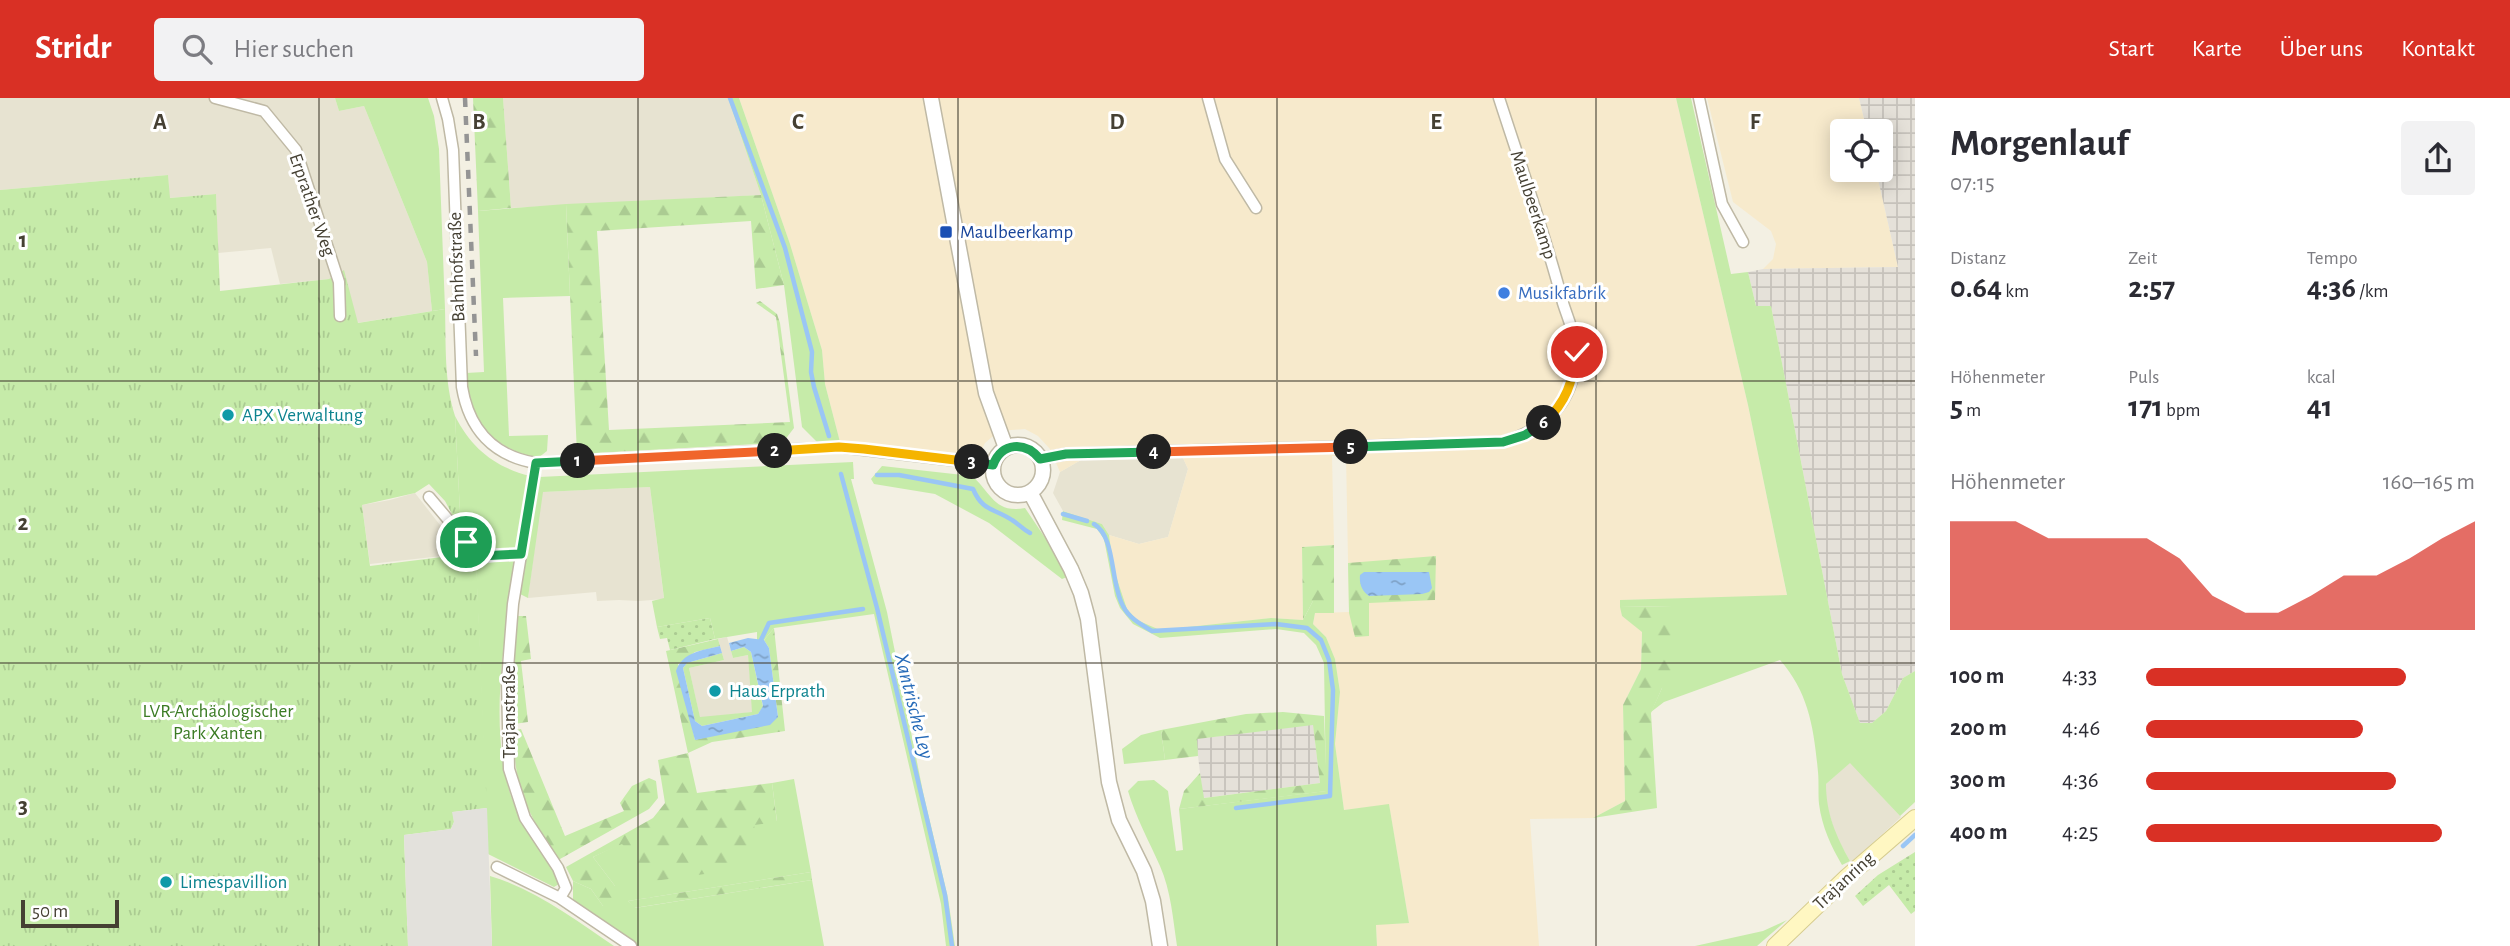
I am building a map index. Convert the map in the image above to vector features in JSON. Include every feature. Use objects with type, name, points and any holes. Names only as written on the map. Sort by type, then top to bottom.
[{"type":"main road","name":"Trajanring","points":[[1775,946],[1847,877],[1915,818]]},
{"type":"street","points":[[215,98],[264,111],[261,98]]},
{"type":"street","name":"Bahnhofstraße","points":[[442,98],[453,150],[462,387],[469,417],[480,432],[506,454],[536,463]]},
{"type":"street","points":[[931,98],[986,393],[1006,448]]},
{"type":"street","points":[[1208,98],[1225,159],[1256,208]]},
{"type":"street","name":"Maulbeerkamp","points":[[1040,459],[1066,454],[1503,442],[1525,435],[1545,422],[1563,402],[1573,380],[1577,352],[1560,289],[1499,98]]},
{"type":"street","points":[[1699,98],[1722,204],[1743,242]]},
{"type":"street","name":"Erprather Weg","points":[[264,111],[296,150],[339,282],[340,316]]},
{"type":"street","points":[[1025,446],[1034,451],[1040,459],[1042,477],[1030,492],[1012,495],[997,484],[993,465],[1000,452],[1006,448],[1025,446]]},
{"type":"street","points":[[536,463],[839,447],[993,465]]},
{"type":"street","name":"Trajanstraße","points":[[536,463],[513,604],[507,681],[509,769],[525,818],[558,867],[566,888],[560,898]]},
{"type":"street","points":[[1030,492],[1081,593],[1088,619],[1111,792],[1119,820],[1147,881],[1160,946]]},
{"type":"street","points":[[429,497],[479,556],[521,554]]},
{"type":"street","points":[[496,867],[560,898],[631,946]]},
{"type":"shaded area","points":[[0,98],[335,98],[339,111],[364,106],[427,262],[432,311],[357,323],[329,279],[280,284],[271,248],[218,253],[216,194],[169,198],[168,175],[0,190]]},
{"type":"shaded area","points":[[503,98],[728,98],[761,195],[511,208]]},
{"type":"shaded area","points":[[739,98],[1676,98],[1748,405],[1787,596],[1620,600],[1622,616],[1642,631],[1641,669],[1623,705],[1625,801],[1593,818],[1530,819],[1539,946],[1377,946],[1376,924],[1409,923],[1389,805],[1344,810],[1335,744],[1340,692],[1335,659],[1326,637],[1313,624],[1315,613],[1349,612],[1346,455],[1332,456],[1334,545],[1302,547],[1303,620],[1271,618],[1160,630],[1137,620],[1127,609],[1114,570],[1109,535],[1139,544],[1168,537],[1188,469],[1183,458],[1081,460],[1060,472],[1050,449],[1038,436],[1025,429],[999,431],[985,443],[979,455],[840,442],[825,384],[822,350],[790,244]]},
{"type":"shaded area","points":[[1707,98],[1859,98],[1864,119],[1830,119],[1830,182],[1879,182],[1898,267],[1763,269],[1773,259],[1776,244],[1771,231],[1733,202]]},
{"type":"shaded area","points":[[1859,98],[1915,98],[1915,671],[1903,678],[1886,711],[1872,723],[1860,723],[1842,674],[1771,306],[1756,306],[1748,272],[1763,269],[1898,267],[1879,182],[1893,182],[1893,119],[1864,119]]},
{"type":"shaded area","points":[[1183,458],[1188,469],[1168,537],[1139,544],[1109,535],[1102,524],[1063,511],[1053,493],[1060,472],[1081,460]]},
{"type":"shaded area","points":[[650,487],[664,599],[597,601],[596,592],[528,598],[542,492]]},
{"type":"shaded area","points":[[415,493],[447,534],[451,555],[370,564],[362,505]]},
{"type":"shaded area","points":[[727,637],[733,658],[748,655],[753,712],[700,718],[689,668],[724,660],[718,639]]},
{"type":"shaded area","points":[[1313,724],[1320,783],[1203,798],[1196,739]]},
{"type":"shaded area","points":[[1850,762],[1901,817],[1851,863],[1836,836],[1826,803],[1826,784]]},
{"type":"shaded area","points":[[487,808],[492,946],[408,946],[404,835],[451,829],[454,822],[452,812]]},
{"type":"green space","points":[[335,98],[428,98],[439,149],[445,309],[432,311],[427,262],[364,106],[339,111]]},
{"type":"green space","points":[[473,98],[503,98],[511,208],[478,211]]},
{"type":"green space","points":[[728,98],[739,98],[790,244],[822,350],[825,384],[840,442],[818,443],[802,427],[784,285],[761,195]]},
{"type":"green space","points":[[1676,98],[1691,98],[1731,274],[1748,272],[1756,306],[1771,306],[1842,674],[1860,723],[1872,723],[1886,711],[1903,678],[1915,671],[1915,802],[1900,816],[1850,763],[1826,784],[1833,824],[1850,861],[1842,865],[1820,812],[1816,756],[1808,712],[1798,685],[1780,660],[1664,702],[1651,712],[1662,688],[1672,606],[1620,607],[1620,600],[1787,595],[1748,405]]},
{"type":"green space","name":"LVR-Archäologischer Park Xanten","points":[[168,175],[170,198],[216,194],[220,291],[329,279],[344,270],[358,323],[445,309],[446,363],[455,416],[461,531],[445,501],[429,484],[415,493],[362,505],[370,566],[466,554],[476,556],[487,808],[453,812],[454,822],[451,829],[404,835],[408,946],[0,946],[0,190]]},
{"type":"green space","points":[[761,195],[784,285],[756,289],[751,221],[597,231],[609,430],[790,422],[776,317],[756,303],[760,301],[777,314],[780,323],[794,428],[781,445],[577,454],[566,204]]},
{"type":"green space","points":[[566,204],[570,296],[503,298],[509,436],[548,435],[547,451],[538,458],[507,447],[495,439],[478,418],[468,390],[466,373],[484,372],[478,211]]},
{"type":"green space","points":[[455,416],[469,438],[486,455],[495,462],[530,476],[517,551],[481,553],[461,531]]},
{"type":"green space","points":[[853,462],[854,479],[851,479],[887,612],[923,792],[948,898],[955,946],[946,946],[941,904],[874,614],[774,628],[764,640],[757,640],[757,632],[715,639],[710,618],[657,627],[652,601],[664,598],[650,487],[543,492],[528,598],[520,594],[539,477]]},
{"type":"green space","points":[[882,466],[972,476],[1000,505],[1006,508],[1025,508],[1067,577],[1062,579],[989,523],[935,494],[874,484],[871,479]]},
{"type":"green space","points":[[1063,511],[1102,524],[1109,535],[1114,570],[1127,609],[1137,620],[1160,630],[1271,618],[1303,620],[1313,601],[1334,601],[1334,613],[1315,613],[1313,624],[1326,637],[1335,659],[1340,692],[1335,744],[1344,810],[1389,804],[1409,923],[1376,925],[1377,946],[1177,946],[1167,885],[1128,791],[1138,781],[1154,780],[1168,791],[1176,851],[1183,850],[1179,809],[1326,791],[1324,663],[1316,645],[1304,633],[1276,629],[1160,638],[1133,624],[1120,608],[1115,596],[1104,539],[1097,529],[1062,520]]},
{"type":"green space","points":[[1334,545],[1334,601],[1313,601],[1303,620],[1302,547]]},
{"type":"green space","points":[[1436,556],[1435,600],[1369,603],[1369,636],[1355,637],[1349,613],[1348,563]]},
{"type":"green space","points":[[512,560],[516,563],[501,680],[504,769],[520,818],[560,879],[559,884],[554,887],[488,854],[476,564]]},
{"type":"green space","points":[[1672,606],[1675,682],[1662,688],[1651,713],[1657,808],[1593,818],[1625,801],[1623,705],[1641,669],[1642,632],[1622,616],[1620,607]]},
{"type":"green space","points":[[515,616],[526,616],[531,659],[521,661],[528,722],[514,724],[511,703]]},
{"type":"green space","points":[[710,618],[715,639],[670,650],[667,638],[660,639],[657,627]]},
{"type":"green space","points":[[774,628],[785,731],[712,742],[688,753],[666,651],[718,639],[720,646],[695,652],[678,664],[695,740],[778,717],[769,648],[764,640]]},
{"type":"green space","points":[[744,647],[751,652],[763,707],[758,714],[702,726],[695,721],[683,668],[687,663],[722,653],[724,660],[689,668],[700,717],[752,712],[748,655],[733,658],[731,651]]},
{"type":"green space","points":[[1283,712],[1324,716],[1327,791],[1179,809],[1184,791],[1200,773],[1204,798],[1320,783],[1313,725],[1197,739],[1198,756],[1165,760],[1161,730],[1246,714]]},
{"type":"green space","points":[[521,729],[565,836],[624,811],[620,803],[632,786],[649,778],[656,781],[658,798],[649,809],[557,859],[530,813],[519,783],[515,730]]},
{"type":"green space","points":[[1161,730],[1165,760],[1124,764],[1122,749],[1141,735]]},
{"type":"green space","points":[[688,753],[697,793],[772,783],[777,822],[754,825],[757,844],[741,869],[654,881],[622,844],[593,857],[615,886],[617,903],[603,906],[591,889],[573,881],[566,867],[653,818],[665,803],[658,760]]},
{"type":"green space","points":[[794,779],[811,872],[628,901],[635,908],[812,880],[824,946],[639,946],[573,901],[573,881],[591,889],[603,906],[615,886],[593,857],[622,843],[777,821],[772,783]]},
{"type":"green space","points":[[1915,852],[1915,911],[1911,914],[1889,885],[1863,906],[1855,896],[1878,875]]},
{"type":"green space","points":[[811,872],[812,880],[634,908],[628,901]]},
{"type":"green space","points":[[490,876],[539,897],[614,946],[492,946]]},
{"type":"green space","points":[[1787,920],[1757,946],[1695,946],[1763,931]]},
{"type":"water","points":[[1364,572],[1429,572],[1432,588],[1422,594],[1369,596],[1361,584],[1360,575]]},
{"type":"water","points":[[748,638],[764,640],[769,648],[778,717],[770,725],[695,740],[676,671],[679,665],[694,653],[720,646],[722,653],[687,663],[683,668],[695,721],[702,726],[758,714],[763,706],[751,652],[744,647],[731,651],[729,643]]},
{"type":"waterway","name":"Xantrische Ley","points":[[730,98],[785,248],[812,352],[811,372],[814,387],[829,436]]},
{"type":"waterway","name":"Xantrische Ley","points":[[841,474],[877,608],[945,895],[952,946]]},
{"type":"waterway","points":[[877,475],[899,475],[973,489],[985,506],[1030,533]]},
{"type":"waterway","points":[[1063,514],[1087,521]]},
{"type":"waterway","points":[[1094,524],[1106,539],[1116,585],[1125,610],[1152,631],[1276,624],[1307,628],[1321,640],[1329,660],[1333,690],[1330,796],[1236,808]]},
{"type":"waterway","points":[[761,644],[769,623],[863,609]]},
{"type":"waterway","points":[[1903,846],[1915,835]]},
{"type":"railway","points":[[465,98],[476,356]]},
{"type":"place","name":"Maulbeerkamp","points":[[946,232]]},
{"type":"place","name":"Musikfabrik","points":[[1504,293]]},
{"type":"place","name":"APX Verwaltung","points":[[228,415]]},
{"type":"place","name":"Haus Erprath","points":[[715,691]]},
{"type":"place","name":"Limespavillion","points":[[166,882]]},
{"type":"route","points":[[466,542],[482,557],[521,554],[536,463],[839,447],[993,465],[1000,452],[1016,445],[1034,451],[1040,459],[1066,454],[1503,442],[1525,435],[1545,422],[1563,402],[1573,380],[1577,352]]}]
